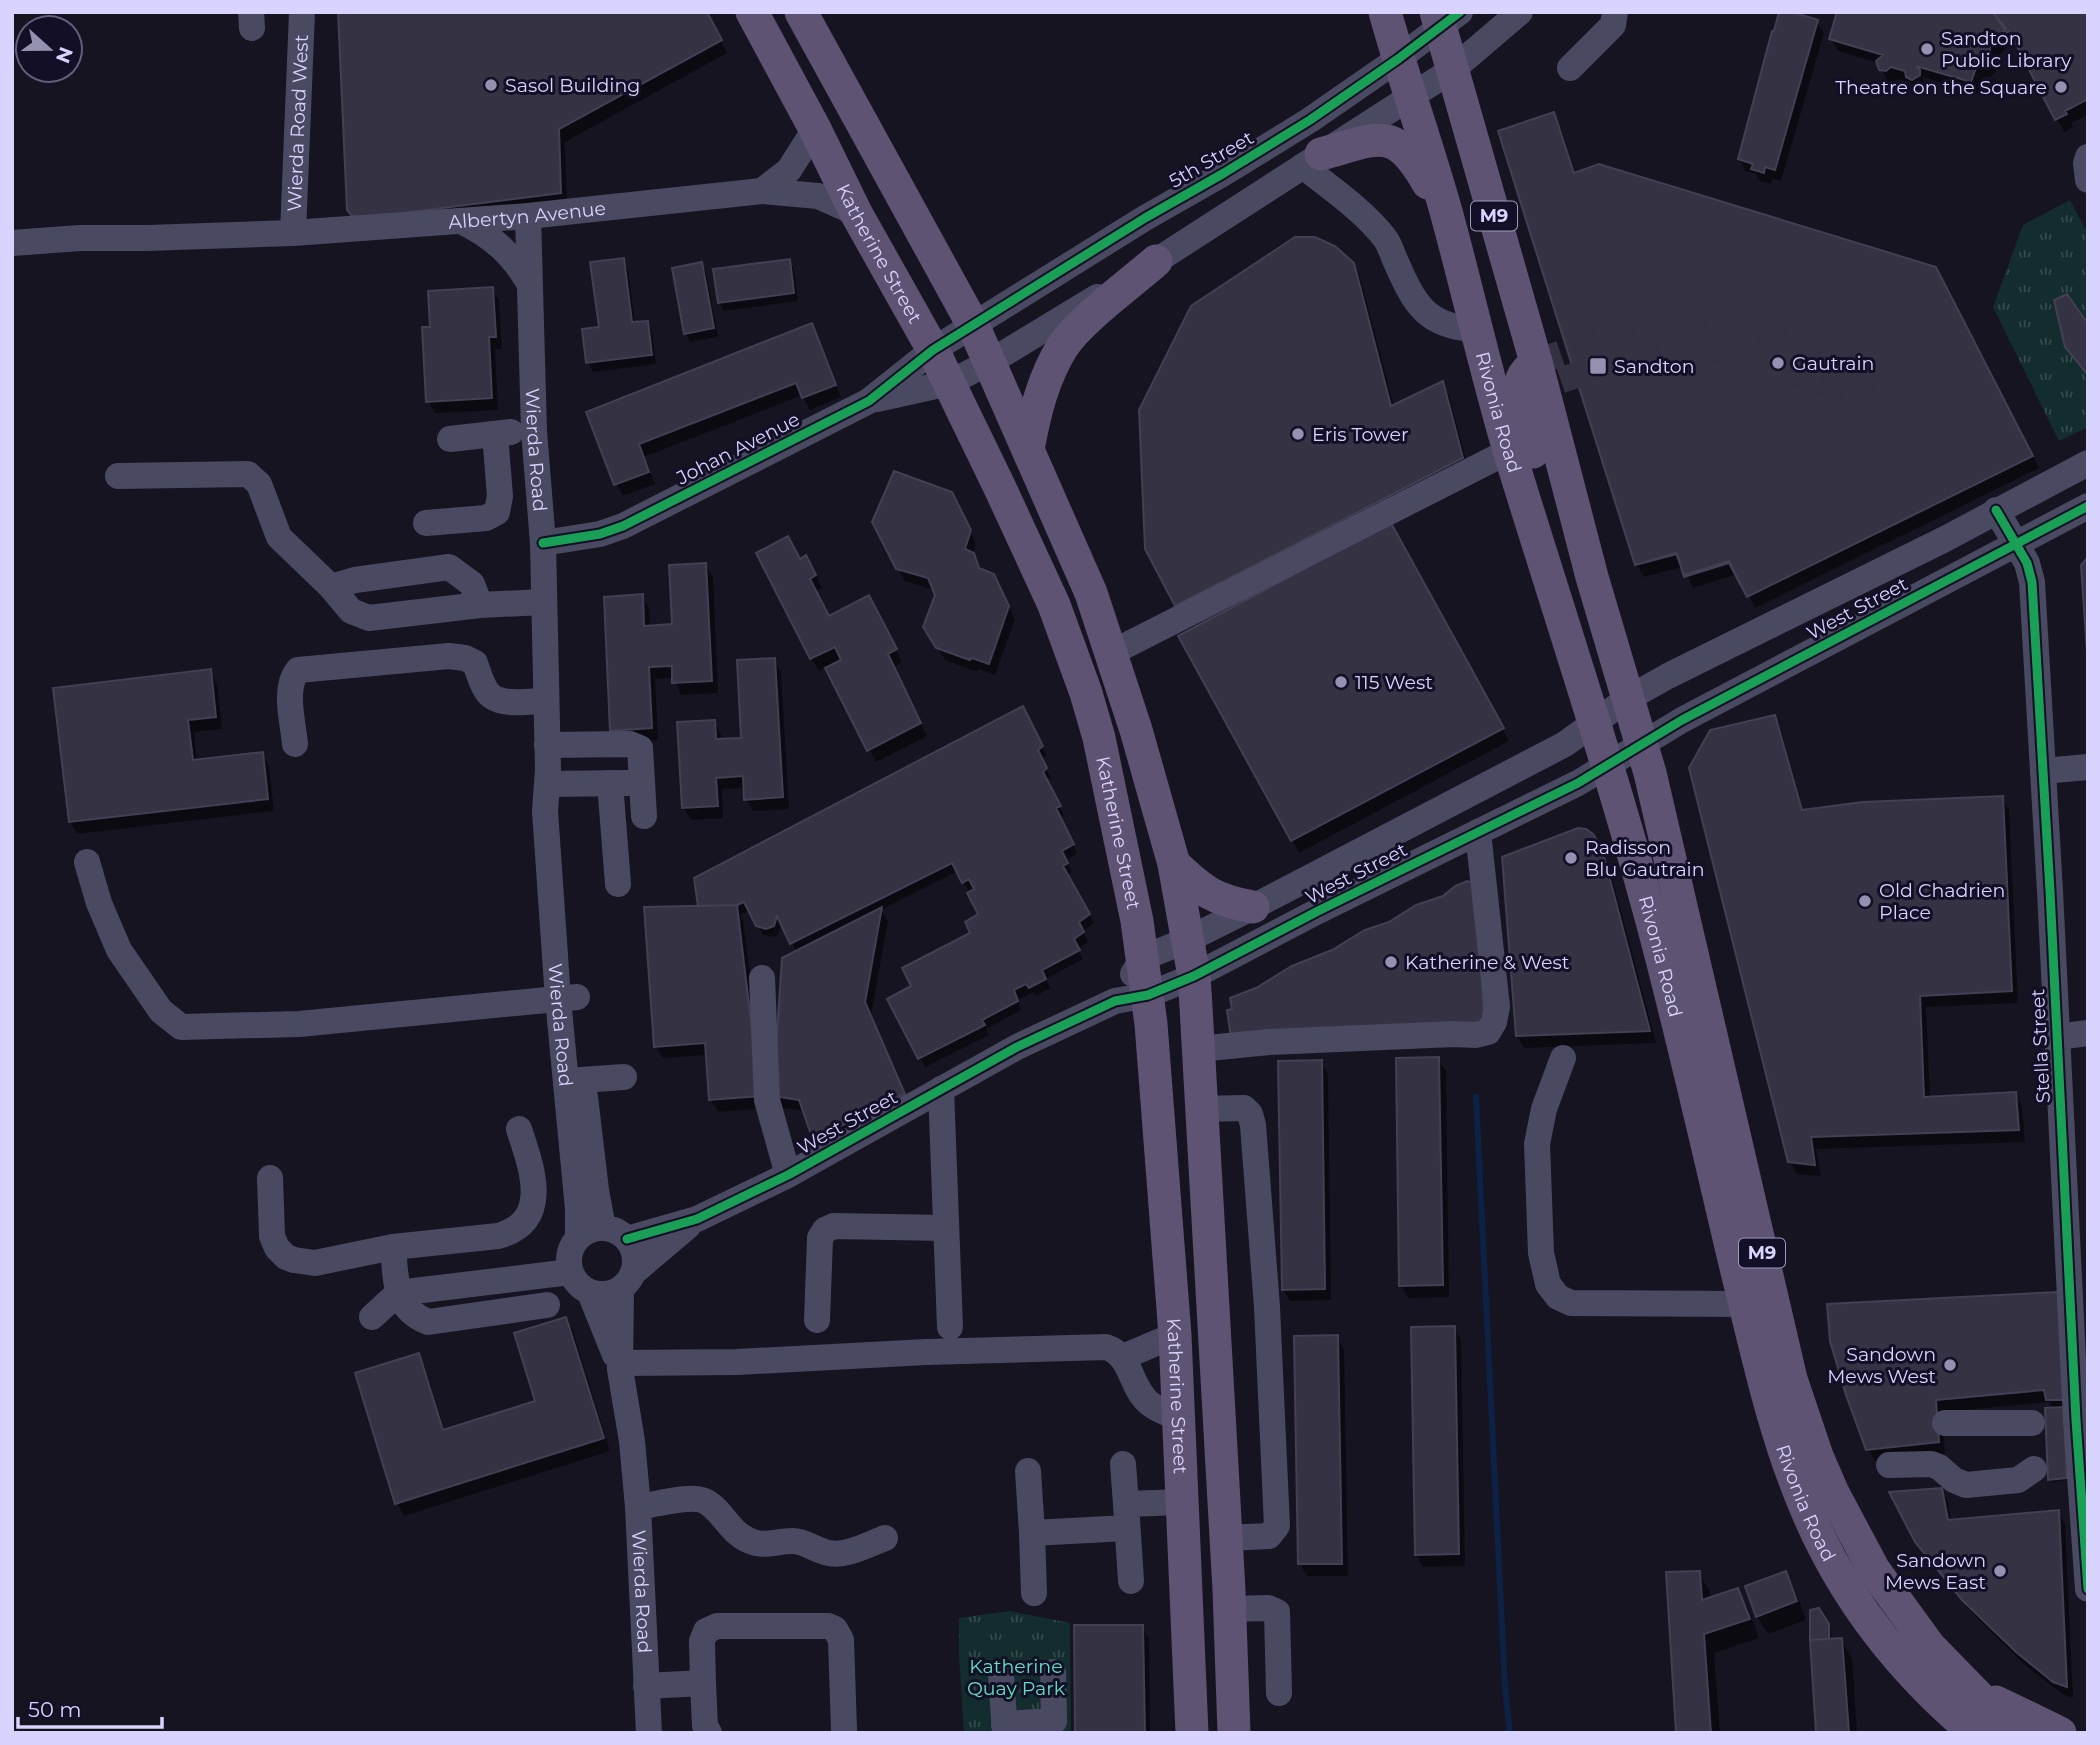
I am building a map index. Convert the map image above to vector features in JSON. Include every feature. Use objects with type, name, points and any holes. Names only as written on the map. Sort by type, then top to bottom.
[{"type":"main road","name":"Katherine Street","points":[[752,12],[815,129],[856,213],[933,350],[1000,488],[1054,605],[1086,693],[1099,738],[1148,995],[1175,1335],[1192,1733]]},
{"type":"main road","name":"Katherine Street","points":[[801,12],[973,325],[990,362],[1091,593],[1136,730],[1174,864],[1194,976],[1226,1538],[1234,1733]]},
{"type":"main road","name":"Rivonia Road","points":[[1385,12],[1447,215],[1509,451],[1607,766],[1653,926],[1745,1304],[1790,1467],[1824,1549],[1863,1614],[1894,1653],[1947,1709],[1975,1733]]},
{"type":"main road","name":"Rivonia Road","points":[[1446,18],[1452,71],[1536,362],[1592,577],[1650,773],[1791,1379],[1817,1456],[1855,1537],[1874,1570],[1929,1646],[2014,1733]]},
{"type":"main road","points":[[1312,160],[1358,142],[1391,142],[1413,157],[1447,215]]},
{"type":"main road","points":[[1028,449],[1035,411],[1046,376],[1065,344],[1084,323],[1156,261]]},
{"type":"main road","points":[[1536,362],[1524,375],[1519,392],[1552,523],[1553,545],[1546,566]]},
{"type":"main road","points":[[1174,864],[1198,887],[1210,894],[1253,907]]},
{"type":"main road","points":[[1194,976],[1187,1010],[1187,1080],[1214,1733]]},
{"type":"main road","points":[[1972,1690],[2060,1733]]},
{"type":"street","name":"Wierda Road West","points":[[293,233],[302,12]]},
{"type":"street","points":[[990,362],[1156,261],[1452,71],[1520,12]]},
{"type":"street","points":[[1570,68],[1613,25],[1615,12]]},
{"type":"street","name":"5th Street","points":[[933,350],[1146,218],[1300,127],[1398,59],[1446,18]]},
{"type":"street","points":[[762,191],[789,170],[815,129]]},
{"type":"street","points":[[2088,157],[2088,180]]},
{"type":"street","points":[[1312,160],[1386,239],[1411,295],[1427,316],[1443,324],[1475,329]]},
{"type":"street","name":"Albertyn Avenue","points":[[12,243],[80,238],[293,233],[528,216],[762,191],[818,195],[856,213]]},
{"type":"street","name":"Wierda Road","points":[[528,216],[534,431],[543,543],[545,701],[549,771],[563,825],[559,901],[574,1080],[578,1238]]},
{"type":"street","points":[[461,221],[483,231],[509,253],[530,285]]},
{"type":"street","name":"Johan Avenue","points":[[543,543],[600,534],[623,526],[869,401],[933,350]]},
{"type":"street","name":"Johan Avenue","points":[[869,401],[949,383],[990,362]]},
{"type":"street","points":[[450,439],[534,431]]},
{"type":"street","points":[[426,523],[486,517],[497,512],[500,496],[495,434]]},
{"type":"street","points":[[1111,653],[1509,451]]},
{"type":"street","name":"West Street","points":[[1143,958],[1187,940],[1253,907],[1564,744],[1627,699],[1721,649],[1937,542],[2088,463]]},
{"type":"street","points":[[118,476],[248,474],[259,484],[279,537],[331,587],[351,611],[369,618],[480,605],[544,602]]},
{"type":"street","name":"West Street","points":[[627,1280],[697,1219],[788,1175],[1017,1047],[1115,1001],[1148,995],[1194,976],[1607,766],[1682,720],[2088,506]]},
{"type":"street","name":"Stella Street","points":[[1996,510],[2017,545],[2032,582],[2057,1037],[2080,1329],[2088,1590]]},
{"type":"street","points":[[331,587],[355,580],[449,567],[472,584],[480,605]]},
{"type":"street","points":[[295,744],[290,686],[298,670],[449,656],[465,658],[475,663],[487,693],[496,699],[506,702],[545,701]]},
{"type":"street","points":[[549,771],[630,744],[637,746],[641,752],[644,816]]},
{"type":"street","points":[[2043,771],[2088,767]]},
{"type":"street","points":[[549,771],[610,783],[643,782]]},
{"type":"street","points":[[610,783],[618,884]]},
{"type":"street","points":[[1198,1049],[1269,1042],[1476,1035],[1488,1032],[1494,1022],[1497,1007],[1478,832]]},
{"type":"street","points":[[87,862],[99,903],[119,950],[161,1011],[181,1027],[299,1024],[568,998]]},
{"type":"street","points":[[1115,1001],[1143,958]]},
{"type":"street","points":[[762,978],[767,1100],[788,1175]]},
{"type":"street","points":[[2057,1037],[2088,1033]]},
{"type":"street","points":[[1563,1058],[1545,1109],[1537,1144],[1541,1253],[1548,1284],[1558,1297],[1571,1303],[1745,1304]]},
{"type":"street","points":[[574,1080],[624,1077]]},
{"type":"street","name":"Wierda Road","points":[[574,1080],[596,1190],[615,1233]]},
{"type":"street","points":[[942,1089],[950,1327]]},
{"type":"street","points":[[1201,1109],[1244,1108],[1250,1114],[1267,1307],[1277,1526],[1269,1536],[1226,1538]]},
{"type":"street","points":[[270,1178],[272,1236],[277,1248],[286,1257],[315,1263],[393,1247],[498,1236],[513,1232],[522,1224],[533,1201],[534,1180],[519,1129]]},
{"type":"street","name":"West Street","points":[[615,1233],[697,1219]]},
{"type":"street","points":[[817,1320],[820,1238],[825,1230],[834,1226],[947,1228]]},
{"type":"street","points":[[586,1232],[615,1233],[635,1258],[627,1280],[611,1294],[590,1293],[582,1288],[570,1272],[571,1248],[578,1238],[586,1232]]},
{"type":"street","points":[[393,1247],[397,1294],[416,1317],[428,1322],[547,1305]]},
{"type":"street","points":[[372,1317],[397,1294],[570,1272]]},
{"type":"street","name":"Wierda Road","points":[[620,1366],[627,1280]]},
{"type":"street","name":"Wierda Road","points":[[590,1293],[620,1366],[632,1441],[638,1507],[649,1733]]},
{"type":"street","points":[[1123,1357],[1175,1335]]},
{"type":"street","points":[[620,1366],[1106,1347],[1123,1357],[1137,1388],[1149,1403],[1179,1419]]},
{"type":"street","points":[[1945,1423],[2032,1423]]},
{"type":"street","points":[[1123,1464],[1131,1581]]},
{"type":"street","points":[[1889,1465],[1930,1464],[1966,1485],[2018,1480],[2034,1469]]},
{"type":"street","points":[[1028,1471],[1034,1593]]},
{"type":"street","points":[[638,1507],[703,1500],[710,1504],[731,1530],[747,1540],[761,1545],[793,1541],[831,1554],[842,1554],[885,1538]]},
{"type":"street","points":[[1032,1533],[1127,1516],[1183,1502]]},
{"type":"street","points":[[1229,1609],[1268,1608],[1277,1612],[1279,1693]]},
{"type":"street","points":[[709,1733],[705,1726],[702,1641],[706,1631],[717,1626],[828,1626],[835,1629],[841,1640],[844,1730]]},
{"type":"street","points":[[1001,1674],[1005,1728],[1052,1727],[1053,1672]]},
{"type":"street","points":[[646,1686],[703,1683]]},
{"type":"green space","points":[[2070,200],[2088,234],[2088,427],[2059,441],[1993,307],[2023,225]]},
{"type":"green space","name":"Katherine Quay Park","points":[[1010,1611],[1070,1623],[1071,1733],[964,1733],[959,1618]]},
{"type":"building","name":"Sasol Building","points":[[338,12],[707,12],[722,40],[559,129],[561,193],[363,218],[353,217],[347,210]]},
{"type":"building","points":[[1779,12],[1792,12],[1818,20],[1775,170],[1765,167],[1764,173],[1751,169],[1753,164],[1738,159]]},
{"type":"building","name":"Sandton Public Library","points":[[1837,12],[1993,12],[2006,29],[1990,46],[1990,59],[1983,65],[1977,65],[1971,82],[1916,66],[1920,75],[1912,80],[1906,77],[1905,71],[1891,67],[1886,71],[1879,70],[1876,61],[1883,55],[1829,39]]},
{"type":"building","points":[[1993,12],[2088,12],[2088,99],[2065,111],[2067,114],[2055,120],[2009,31],[2007,33]]},
{"type":"building","name":"Gautrain","points":[[1554,112],[1574,173],[1599,164],[1936,267],[2033,456],[1747,597],[1729,563],[1684,577],[1677,554],[1635,565],[1498,131]]},
{"type":"building","name":"Gautrain","points":[[1554,112],[1574,173],[1599,164],[1936,267],[2033,456],[1747,597],[1729,561],[1684,575],[1676,553],[1635,565],[1498,131]]},
{"type":"building","name":"Eris Tower","points":[[1295,237],[1315,237],[1335,246],[1354,263],[1391,406],[1443,381],[1463,458],[1175,606],[1145,549],[1139,410],[1191,306]]},
{"type":"building","points":[[624,258],[632,322],[648,321],[652,355],[586,363],[582,329],[599,327],[590,262]]},
{"type":"building","points":[[790,259],[794,293],[718,303],[713,269]]},
{"type":"building","points":[[702,262],[714,328],[684,334],[672,268]]},
{"type":"building","points":[[493,287],[496,337],[489,337],[492,398],[426,402],[422,327],[430,327],[428,291]]},
{"type":"building","points":[[2067,294],[2088,324],[2088,375],[2065,347],[2054,300]]},
{"type":"building","points":[[812,323],[836,385],[802,398],[796,383],[639,444],[649,472],[614,485],[586,412]]},
{"type":"building","points":[[894,471],[952,492],[971,530],[965,549],[974,553],[979,568],[994,574],[1009,606],[989,664],[936,648],[923,627],[935,595],[928,578],[896,569],[872,522]]},
{"type":"building","name":"115 West","points":[[1391,523],[1504,728],[1291,841],[1178,636]]},
{"type":"building","points":[[788,536],[800,559],[806,555],[816,575],[810,579],[829,616],[869,595],[897,649],[888,654],[921,723],[867,751],[825,668],[841,660],[835,647],[810,659],[756,553]]},
{"type":"building","points":[[2088,557],[2088,667],[2081,565]]},
{"type":"building","points":[[706,563],[712,681],[672,683],[672,666],[649,667],[652,728],[610,731],[604,597],[643,594],[644,626],[672,624],[669,565]]},
{"type":"building","points":[[775,658],[783,797],[744,800],[743,776],[716,778],[718,806],[682,808],[677,722],[715,720],[716,739],[741,738],[737,660]]},
{"type":"building","points":[[211,669],[216,717],[188,720],[193,760],[263,752],[268,799],[69,822],[53,688]]},
{"type":"building","points":[[1023,706],[1043,746],[1038,750],[1047,768],[1043,772],[1061,806],[1056,808],[1074,844],[1062,851],[1068,863],[1063,866],[1090,914],[1079,922],[1084,932],[1074,939],[1080,950],[1042,970],[1046,979],[1029,988],[1026,984],[1014,990],[1018,1001],[982,1020],[985,1025],[918,1059],[887,999],[911,986],[902,968],[970,933],[965,922],[978,914],[967,893],[974,889],[969,879],[962,883],[952,863],[790,944],[777,916],[774,926],[766,929],[756,926],[744,902],[737,905],[698,906],[694,878]]},
{"type":"building","name":"Old Chadrien Place","points":[[1775,715],[1802,810],[1863,802],[2003,796],[2012,991],[1920,996],[1924,1097],[2016,1092],[2019,1130],[1811,1137],[1815,1165],[1788,1162],[1689,768],[1710,730]]},
{"type":"building","points":[[1578,828],[1593,834],[1602,849],[1650,1031],[1516,1036],[1502,857]]},
{"type":"building","name":"Katherine & West","points":[[1467,881],[1473,883],[1480,929],[1484,1020],[1474,1029],[1232,1045],[1227,1010],[1232,1009],[1230,998],[1256,988],[1292,966],[1332,950],[1365,930],[1389,922],[1416,905],[1443,896],[1455,886]]},
{"type":"building","points":[[737,905],[760,1096],[709,1100],[705,1043],[654,1047],[644,907]]},
{"type":"building","points":[[882,907],[865,1002],[905,1094],[813,1140],[799,1100],[773,1096],[782,958]]},
{"type":"building","points":[[1439,1057],[1443,1285],[1399,1286],[1396,1058]]},
{"type":"building","points":[[1322,1060],[1325,1289],[1282,1290],[1278,1061]]},
{"type":"building","name":"Sandown Mews West","points":[[2058,1292],[2064,1400],[2046,1400],[2044,1390],[1936,1400],[1939,1442],[1866,1450],[1830,1341],[1827,1304]]},
{"type":"building","points":[[566,1317],[604,1438],[395,1504],[355,1373],[419,1353],[443,1430],[535,1401],[514,1333]]},
{"type":"building","points":[[1455,1326],[1459,1554],[1415,1555],[1411,1327]]},
{"type":"building","points":[[1338,1335],[1342,1564],[1298,1564],[1294,1336]]},
{"type":"building","points":[[2064,1407],[2067,1478],[2048,1480],[2045,1408]]},
{"type":"building","name":"Sandown Mews East","points":[[1942,1488],[1948,1520],[2059,1510],[2067,1687],[2053,1682],[2016,1652],[1962,1600],[1915,1542],[1889,1492]]},
{"type":"building","points":[[1700,1571],[1702,1600],[1738,1588],[1750,1619],[1704,1634],[1711,1733],[1676,1733],[1666,1572]]},
{"type":"building","points":[[1786,1571],[1797,1601],[1756,1617],[1745,1586]]},
{"type":"building","points":[[1819,1608],[1829,1624],[1829,1639],[1810,1640],[1810,1610]]},
{"type":"building","points":[[1074,1625],[1143,1625],[1145,1733],[1075,1733]]},
{"type":"building","points":[[1842,1638],[1849,1733],[1816,1733],[1810,1640]]},
{"type":"waterway","points":[[1476,1097],[1505,1687],[1510,1733]]},
{"type":"tunnel","points":[[1536,362],[1684,312],[1867,366],[1859,393],[1682,338],[1542,387]]},
{"type":"cycle path","points":[[543,543],[600,534],[623,526],[869,401],[933,350],[1145,218],[1310,120],[1460,12]]},
{"type":"cycle path","points":[[627,1239],[697,1219],[788,1175],[1017,1047],[1115,1001],[1148,995],[1194,976],[1318,911],[1578,783],[1682,720],[2088,506]]},
{"type":"cycle path","points":[[1996,510],[2027,563],[2032,582],[2076,1420],[2088,1589]]},
{"type":"place","name":"Sandton Public Library","points":[[1927,49]]},
{"type":"place","name":"Sasol Building","points":[[491,85]]},
{"type":"place","name":"Theatre on the Square","points":[[2061,87]]},
{"type":"place","name":"Gautrain","points":[[1778,363]]},
{"type":"place","name":"Sandton","points":[[1598,366]]},
{"type":"place","name":"Eris Tower","points":[[1298,434]]},
{"type":"place","name":"115 West","points":[[1341,682]]},
{"type":"place","name":"Radisson Blu Gautrain","points":[[1571,858]]},
{"type":"place","name":"Old Chadrien Place","points":[[1865,901]]},
{"type":"place","name":"Katherine & West","points":[[1391,962]]},
{"type":"place","name":"Sandown Mews West","points":[[1950,1365]]},
{"type":"place","name":"Sandown Mews East","points":[[2000,1571]]}]
